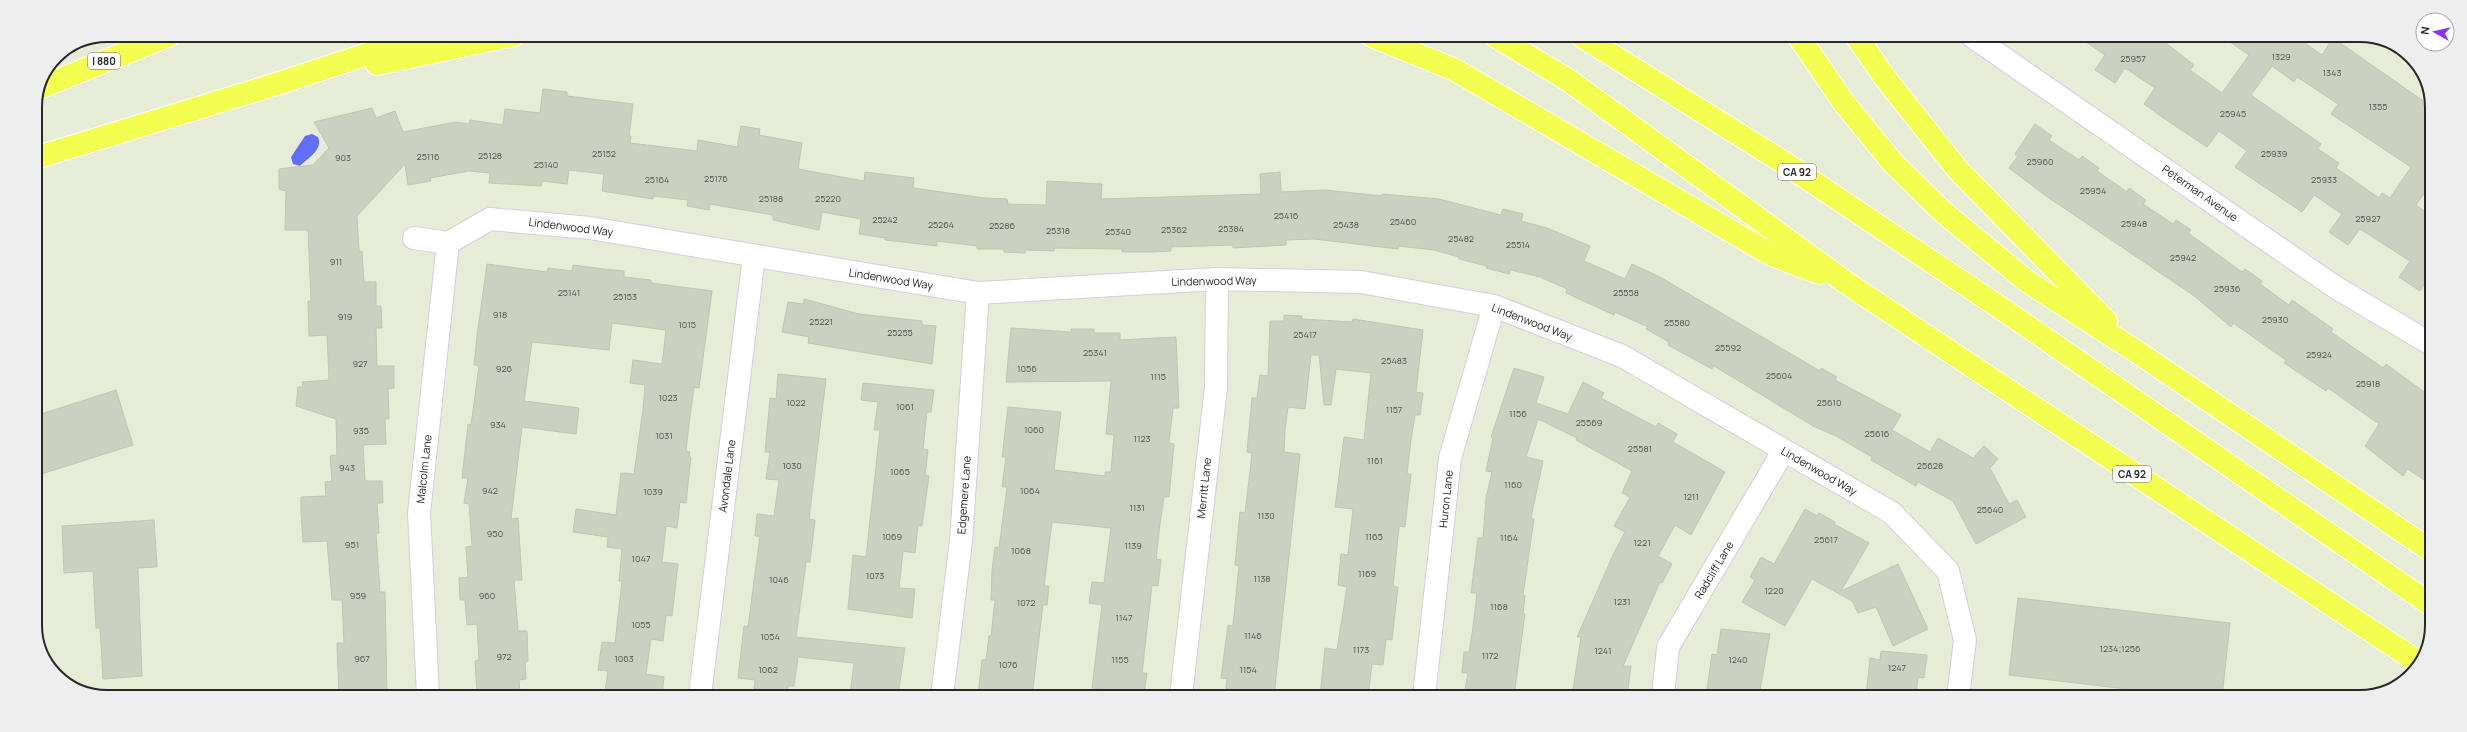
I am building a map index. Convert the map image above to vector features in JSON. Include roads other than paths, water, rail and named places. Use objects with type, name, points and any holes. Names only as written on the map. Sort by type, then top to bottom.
[{"type":"highway","name":"I 880","points":[[46,85],[153,42]]},
{"type":"highway","points":[[42,156],[270,86],[405,42]]},
{"type":"highway","points":[[270,86],[481,42]]},
{"type":"highway","points":[[1387,42],[1455,70],[1770,254],[1848,284]]},
{"type":"highway","name":"CA 92","points":[[1505,42],[1568,80],[1848,284],[2415,660]]},
{"type":"highway","name":"CA 92","points":[[1591,42],[1786,164],[2014,318],[2425,601]]},
{"type":"highway","points":[[1802,42],[1844,103],[1892,162],[1943,212],[2028,282],[2137,352],[2425,547]]},
{"type":"highway","points":[[1860,42],[1885,78],[1958,170],[2137,352]]},
{"type":"street","name":"Peterman Avenue","points":[[1980,42],[2336,287],[2425,340]]},
{"type":"street","name":"Lindenwood Way","points":[[448,243],[490,219],[590,228],[978,293],[1217,279],[1361,282],[1494,306],[1622,356],[1892,513],[1948,570],[1965,640],[1959,690]]},
{"type":"street","points":[[414,238],[448,243]]},
{"type":"street","name":"Malcolm Lane","points":[[428,690],[419,513],[448,243]]},
{"type":"street","name":"Avondale Lane","points":[[701,690],[754,256]]},
{"type":"street","name":"Merritt Lane","points":[[1182,690],[1216,387],[1217,279]]},
{"type":"street","name":"Edgemere Lane","points":[[943,690],[961,541],[978,293]]},
{"type":"street","name":"Huron Lane","points":[[1425,690],[1450,458],[1494,306]]},
{"type":"street","name":"Radcliff Lane","points":[[1663,690],[1668,647],[1784,450]]}]
